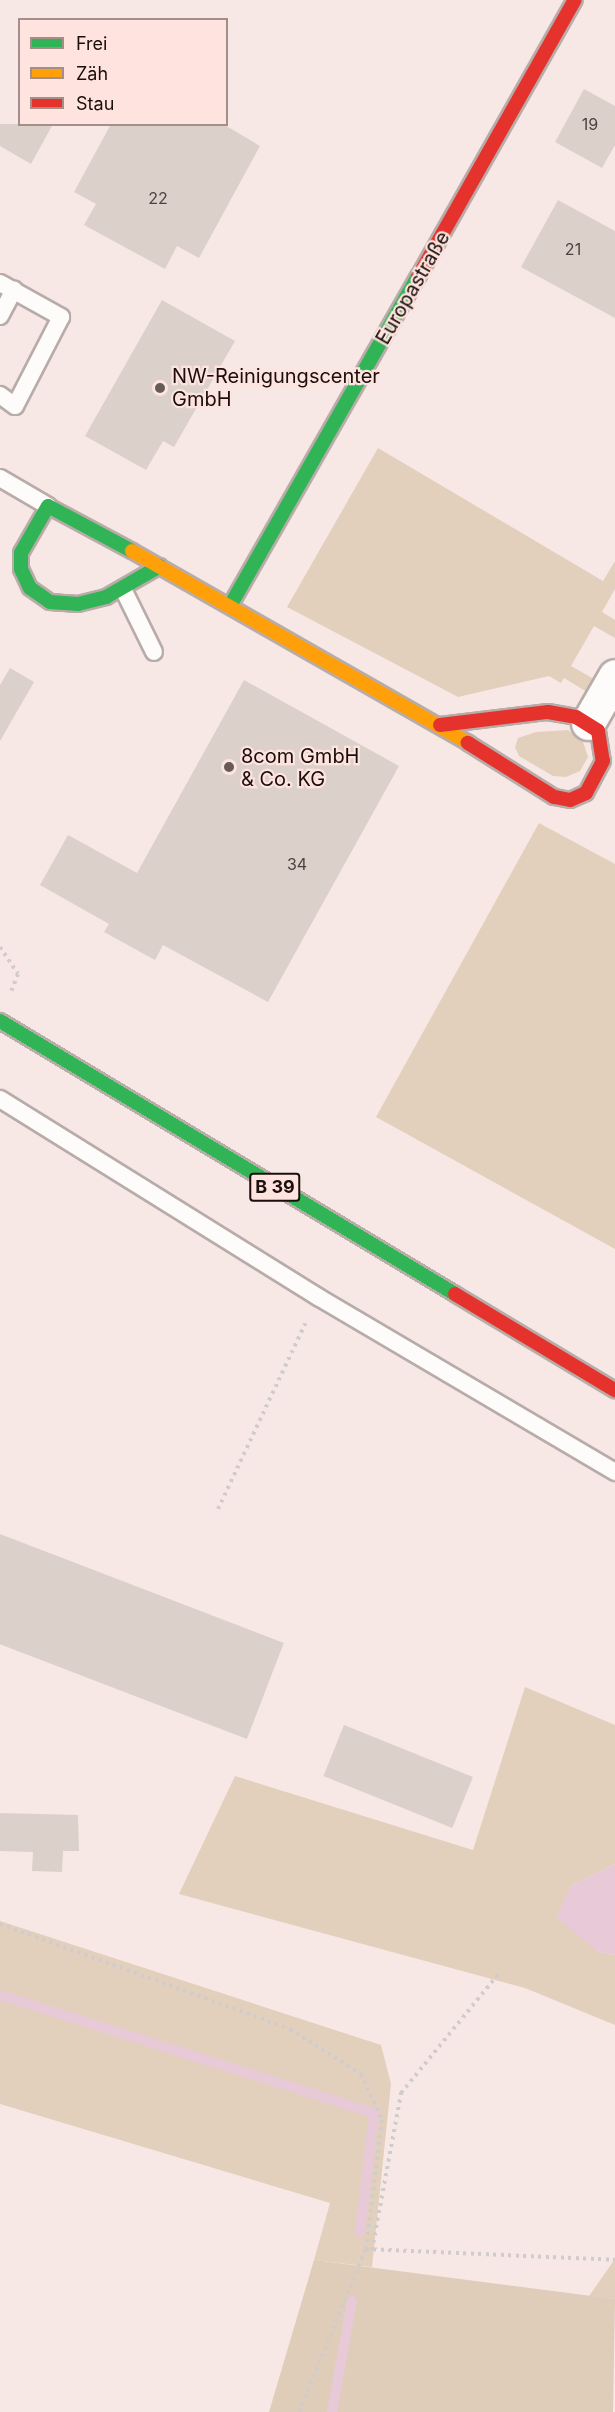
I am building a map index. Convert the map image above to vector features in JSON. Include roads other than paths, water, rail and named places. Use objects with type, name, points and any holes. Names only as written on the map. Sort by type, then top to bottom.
[{"type":"street","name":"Europastraße","points":[[230,606],[575,0]]},
{"type":"street","points":[[160,566],[123,589],[78,604],[50,602],[30,588],[21,569],[21,553],[48,506],[160,566],[440,725],[554,797],[570,800],[586,793],[603,761],[603,745],[588,723],[548,712],[440,725]]},
{"type":"street","points":[[588,723],[615,676]]},
{"type":"street","name":"B 39","points":[[0,1021],[615,1390]]},
{"type":"lane","points":[[0,316],[7,286],[61,317],[15,406],[0,395]]},
{"type":"lane","points":[[0,478],[48,506]]},
{"type":"lane","points":[[123,589],[154,652]]},
{"type":"lane","points":[[0,1099],[318,1297],[615,1472]]},
{"type":"waterway","points":[[0,1995],[374,2113],[360,2232]]},
{"type":"waterway","points":[[332,2412],[352,2301]]},
{"type":"place","name":"NW-Reinigungscenter GmbH","points":[[160,388]]},
{"type":"place","name":"8com GmbH & Co. KG","points":[[229,767]]}]
